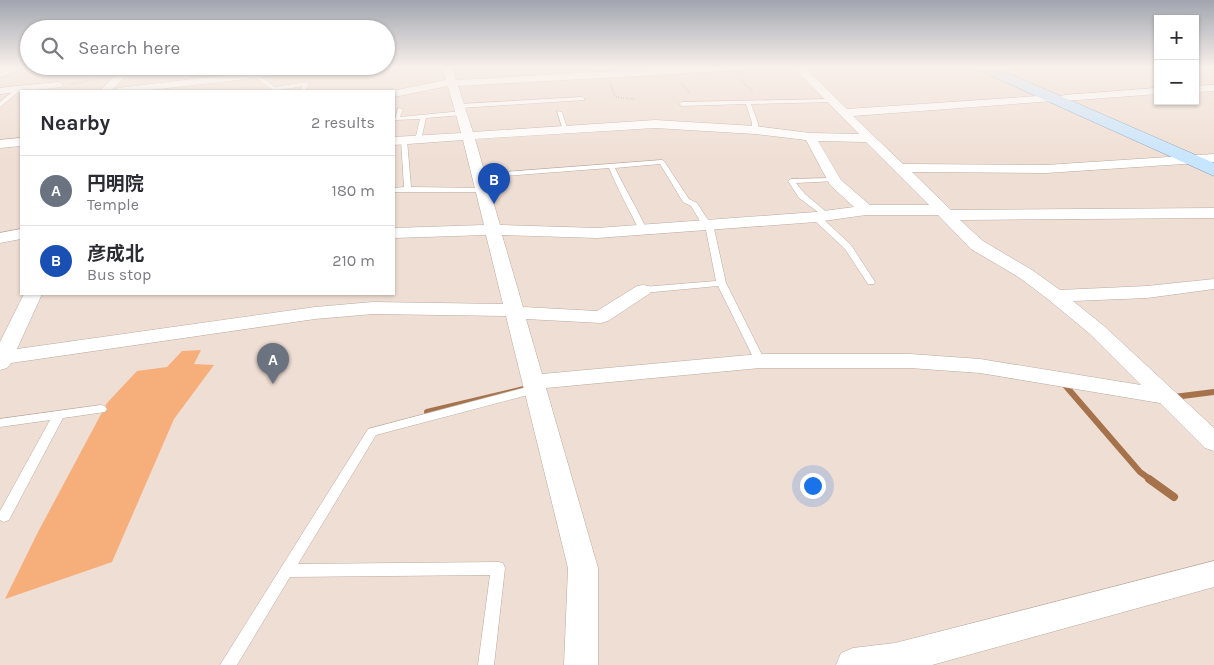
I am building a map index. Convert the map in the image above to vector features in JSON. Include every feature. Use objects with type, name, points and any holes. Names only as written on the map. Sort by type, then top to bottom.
[{"type":"main road","points":[[1058,98],[1208,162]]},
{"type":"street","points":[[457,98],[582,568],[580,665]]},
{"type":"street","points":[[828,98],[977,245],[1026,274],[1097,330],[1214,442]]},
{"type":"street","points":[[837,107],[1057,98]]},
{"type":"street","points":[[399,141],[655,124],[755,130],[810,137],[868,138]]},
{"type":"street","points":[[810,137],[834,180],[866,210]]},
{"type":"street","points":[[0,144],[20,142]]},
{"type":"street","points":[[898,168],[1046,169],[1208,162]]},
{"type":"street","points":[[395,233],[492,230],[597,233],[821,217],[866,210],[945,213],[1214,213]]},
{"type":"street","points":[[0,238],[20,234]]},
{"type":"street","points":[[1056,296],[1146,292],[1214,284]]},
{"type":"street","points":[[2,358],[314,313],[373,308],[513,311],[601,317],[643,290]]},
{"type":"street","points":[[2,358],[33,295]]},
{"type":"street","points":[[534,385],[760,361],[910,361],[980,366],[1168,397]]},
{"type":"street","points":[[853,665],[895,659],[1214,574]]},
{"type":"lane","points":[[400,109],[396,119],[461,110],[582,99]]},
{"type":"lane","points":[[682,104],[748,103],[837,107]]},
{"type":"lane","points":[[748,103],[755,123],[755,130]]},
{"type":"lane","points":[[559,112],[566,130]]},
{"type":"lane","points":[[418,140],[424,116]]},
{"type":"lane","points":[[399,141],[408,189]]},
{"type":"lane","points":[[395,190],[480,183],[612,165],[662,162],[686,200],[694,205],[703,220],[709,224],[721,283],[760,361]]},
{"type":"lane","points":[[612,165],[626,199],[630,202],[643,230]]},
{"type":"lane","points":[[834,180],[791,181],[848,247],[871,282]]},
{"type":"lane","points":[[643,290],[721,283]]},
{"type":"lane","points":[[228,665],[372,432],[534,385]]},
{"type":"lane","points":[[0,424],[101,409]]},
{"type":"lane","points":[[4,516],[59,415]]},
{"type":"lane","points":[[287,571],[498,568],[486,665]]},
{"type":"path","points":[[625,98],[634,99]]},
{"type":"shaded area","points":[[201,350],[194,364],[214,365],[174,419],[112,562],[5,599],[38,532],[107,403],[137,371],[167,367],[182,351]]},
{"type":"waterway","points":[[1064,384],[1140,472],[1151,480]]},
{"type":"waterway","points":[[427,412],[524,389]]},
{"type":"waterway","points":[[1174,397],[1214,392]]},
{"type":"waterway","points":[[1149,479],[1174,497]]},
{"type":"place","name":"彦成北","points":[[494,204]]},
{"type":"place","name":"円明院","points":[[273,384]]}]
